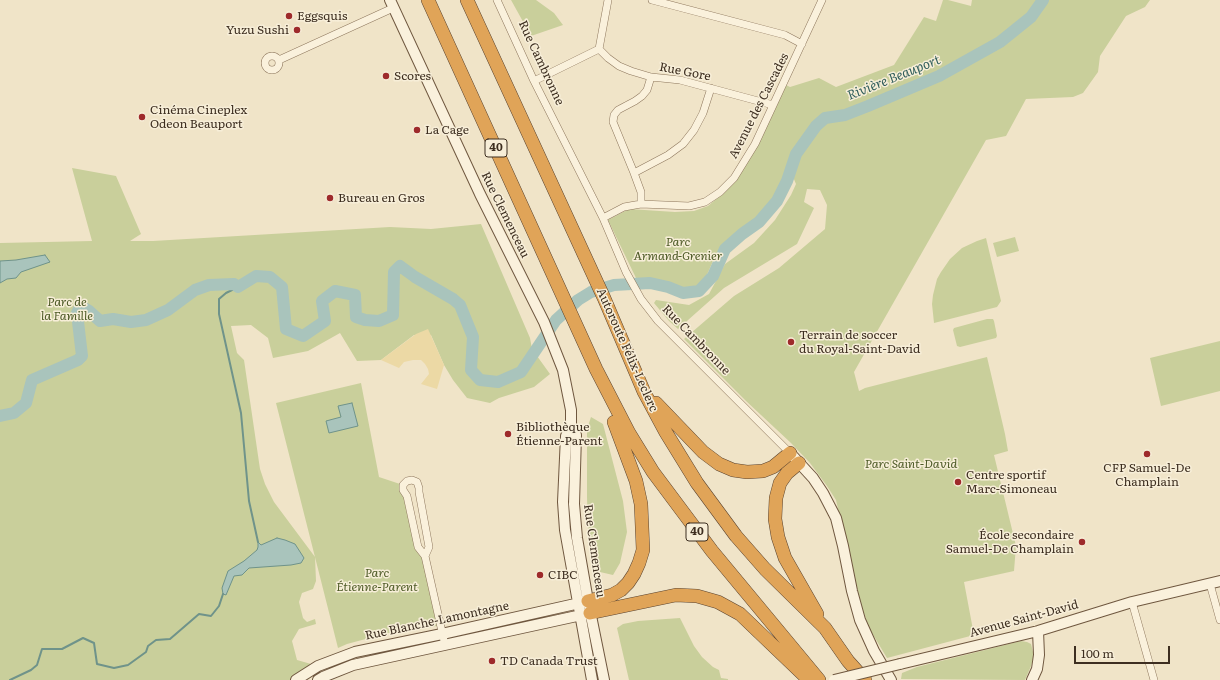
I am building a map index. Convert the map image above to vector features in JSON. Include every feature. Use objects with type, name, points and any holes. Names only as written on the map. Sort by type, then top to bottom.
[{"type":"highway","name":"40","points":[[428,0],[596,369],[629,433],[652,472],[712,552],[819,680]]},
{"type":"highway","name":"Autoroute Félix-Leclerc","points":[[467,0],[604,298],[644,392],[665,431],[697,483],[736,536],[765,569],[825,628],[848,661],[864,680]]},
{"type":"highway","points":[[584,608],[621,590],[634,574],[643,550],[641,504],[636,481],[620,434],[601,390],[596,369]]},
{"type":"highway","points":[[644,392],[703,452],[719,464],[733,470],[763,472],[773,467],[790,453]]},
{"type":"highway","points":[[799,463],[787,473],[780,483],[776,498],[775,519],[778,537],[785,558],[825,628]]},
{"type":"highway","points":[[584,608],[676,595],[697,596],[718,602],[740,614],[809,680]]},
{"type":"street","name":"Rue Cambronne","points":[[497,0],[534,81],[603,218],[634,287],[658,321],[790,453],[813,478],[823,493],[836,518],[860,620],[874,651],[891,680]]},
{"type":"street","points":[[534,81],[599,49],[608,0]]},
{"type":"street","points":[[652,0],[785,35],[802,44]]},
{"type":"street","name":"Avenue des Cascades","points":[[603,218],[624,207],[641,204],[689,206],[706,202],[720,192],[734,178],[755,144],[822,0]]},
{"type":"street","points":[[279,60],[392,4]]},
{"type":"street","name":"Rue Clemenceau","points":[[392,4],[480,194],[552,339],[563,370],[569,396],[571,425],[576,435],[575,516],[592,680]]},
{"type":"street","name":"Rue Gore","points":[[599,49],[619,66],[630,71],[651,77],[680,80],[773,105]]},
{"type":"street","points":[[641,204],[640,192],[634,173],[613,122],[614,115],[618,110],[642,96],[647,90],[651,77]]},
{"type":"street","points":[[634,173],[668,155],[683,144],[694,130],[703,113],[711,88]]},
{"type":"street","points":[[426,556],[418,547],[407,496],[403,490],[403,485],[407,481],[412,480],[417,482],[420,488],[419,492],[429,547],[426,556],[445,645]]},
{"type":"street","points":[[1215,582],[1220,620]]},
{"type":"street","name":"Avenue Saint-David","points":[[834,680],[1038,631],[1132,602],[1215,582]]},
{"type":"street","points":[[1132,602],[1152,680]]},
{"type":"street","name":"Rue Clemenceau","points":[[584,608],[604,680]]},
{"type":"street","name":"Rue Blanche-Lamontagne","points":[[296,680],[318,666],[355,652],[442,634],[584,608]]},
{"type":"street","name":"Rue Blanche-Lamontagne","points":[[318,680],[353,665],[445,645],[584,608]]},
{"type":"street","points":[[1032,680],[1037,669],[1039,655],[1038,631]]},
{"type":"green space","points":[[511,0],[536,0],[554,13],[563,25],[531,36]]},
{"type":"green space","points":[[943,0],[971,6],[972,0],[1150,0],[1145,7],[1126,16],[1100,56],[1098,72],[1083,93],[1073,97],[1026,99],[1006,136],[986,140],[854,372],[859,391],[865,388],[987,357],[1008,451],[994,455],[1016,546],[1014,571],[964,582],[974,635],[887,658],[869,628],[858,596],[836,500],[810,463],[684,339],[734,296],[779,268],[825,229],[827,205],[820,190],[807,189],[804,202],[814,208],[797,244],[724,288],[678,329],[654,303],[656,300],[689,305],[709,294],[725,264],[754,243],[775,220],[791,195],[796,184],[790,170],[787,169],[773,202],[762,213],[737,232],[722,247],[714,259],[705,279],[700,285],[692,289],[676,288],[654,281],[636,278],[608,220],[629,209],[675,212],[694,211],[708,206],[727,190],[784,84],[790,87],[819,78],[836,87],[894,65],[924,17],[936,21]]},
{"type":"green space","name":"Parc de la Famille","points":[[72,168],[116,176],[141,234],[130,241],[153,241],[390,227],[431,229],[481,224],[530,338],[532,349],[550,374],[534,387],[499,398],[490,403],[467,398],[444,365],[431,335],[414,335],[381,360],[357,361],[340,333],[308,351],[273,358],[268,338],[251,325],[231,326],[237,353],[244,360],[260,469],[265,484],[274,502],[315,557],[316,581],[313,589],[302,593],[299,602],[303,618],[307,622],[315,619],[316,624],[299,629],[292,641],[297,660],[318,666],[296,680],[0,680],[0,243],[92,241]]},
{"type":"green space","points":[[1015,237],[1019,251],[997,257],[993,243]]},
{"type":"green space","points":[[986,238],[1001,301],[997,307],[934,323],[932,304],[933,295],[937,279],[941,272],[950,259],[962,248]]},
{"type":"green space","points":[[987,319],[993,319],[994,321],[997,336],[996,338],[960,347],[957,346],[953,330],[954,328]]},
{"type":"green space","points":[[1220,341],[1220,391],[1161,406],[1150,358]]},
{"type":"green space","name":"Parc Étienne-Parent","points":[[361,383],[379,477],[403,485],[418,547],[425,556],[441,625],[418,630],[405,630],[388,633],[347,644],[338,648],[276,403]]},
{"type":"green space","points":[[591,417],[603,424],[623,501],[627,532],[620,563],[613,575],[600,572],[588,531],[587,429]]},
{"type":"green space","points":[[680,618],[694,646],[702,657],[713,667],[719,670],[721,678],[728,680],[629,680],[617,628],[623,624],[638,621]]},
{"type":"green space","points":[[1021,641],[1031,644],[1034,656],[1025,680],[901,679],[902,673],[917,667]]},
{"type":"sand","points":[[428,329],[444,365],[437,389],[421,384],[429,374],[428,369],[421,360],[404,362],[399,368],[381,360],[416,334]]},
{"type":"water","points":[[45,255],[50,262],[21,272],[16,278],[7,279],[0,283],[0,261]]},
{"type":"water","points":[[352,403],[358,426],[329,433],[326,421],[341,417],[338,406]]},
{"type":"water","points":[[277,538],[295,544],[304,558],[301,563],[249,568],[242,575],[234,576],[226,595],[223,594],[222,588],[228,571],[244,561],[257,550],[258,542],[261,545]]},
{"type":"waterway","name":"Rivière Beauport","points":[[0,416],[14,413],[26,403],[32,380],[78,360],[82,356],[77,313],[79,309],[84,308],[100,321],[113,319],[131,322],[146,320],[168,310],[195,290],[209,285],[234,284],[238,287],[256,276],[270,277],[282,287],[286,329],[303,336],[325,321],[322,301],[335,291],[355,295],[356,317],[365,320],[379,321],[393,315],[394,272],[400,266],[415,277],[453,299],[460,305],[473,337],[471,370],[480,380],[498,382],[521,372],[556,320],[578,300],[591,292],[614,285],[650,283],[668,287],[683,293],[699,291],[713,276],[725,249],[759,222],[777,201],[787,181],[796,154],[816,126],[825,118],[845,115],[939,76],[1000,42],[1031,17],[1043,0]]},
{"type":"waterway","points":[[238,287],[226,293],[219,299],[219,314],[241,413],[249,501],[258,542]]},
{"type":"waterway","points":[[10,680],[31,670],[37,665],[42,649],[62,649],[83,638],[94,643],[97,664],[114,668],[128,665],[146,652],[148,646],[156,640],[170,639],[199,614],[211,616],[219,606],[223,594]]},
{"type":"place","name":"Eggsquis","points":[[289,16]]},
{"type":"place","name":"Yuzu Sushi","points":[[297,30]]},
{"type":"place","name":"Scores","points":[[386,76]]},
{"type":"place","name":"Cinéma Cineplex Odeon Beauport","points":[[142,117]]},
{"type":"place","name":"La Cage","points":[[417,130]]},
{"type":"place","name":"Bureau en Gros","points":[[330,198]]},
{"type":"place","name":"Terrain de soccer du Royal-Saint-David","points":[[791,342]]},
{"type":"place","name":"Bibliothèque Étienne-Parent","points":[[508,434]]},
{"type":"place","name":"CFP Samuel-De Champlain","points":[[1147,454]]},
{"type":"place","name":"Centre sportif Marc-Simoneau","points":[[958,482]]},
{"type":"place","name":"École secondaire Samuel-De Champlain","points":[[1082,542]]},
{"type":"place","name":"CIBC","points":[[540,575]]},
{"type":"place","name":"TD Canada Trust","points":[[492,661]]},
{"type":"park label","name":"Parc Armand-Grenier","points":[[678,249]]},
{"type":"park label","name":"Parc Saint-David","points":[[911,464]]}]
